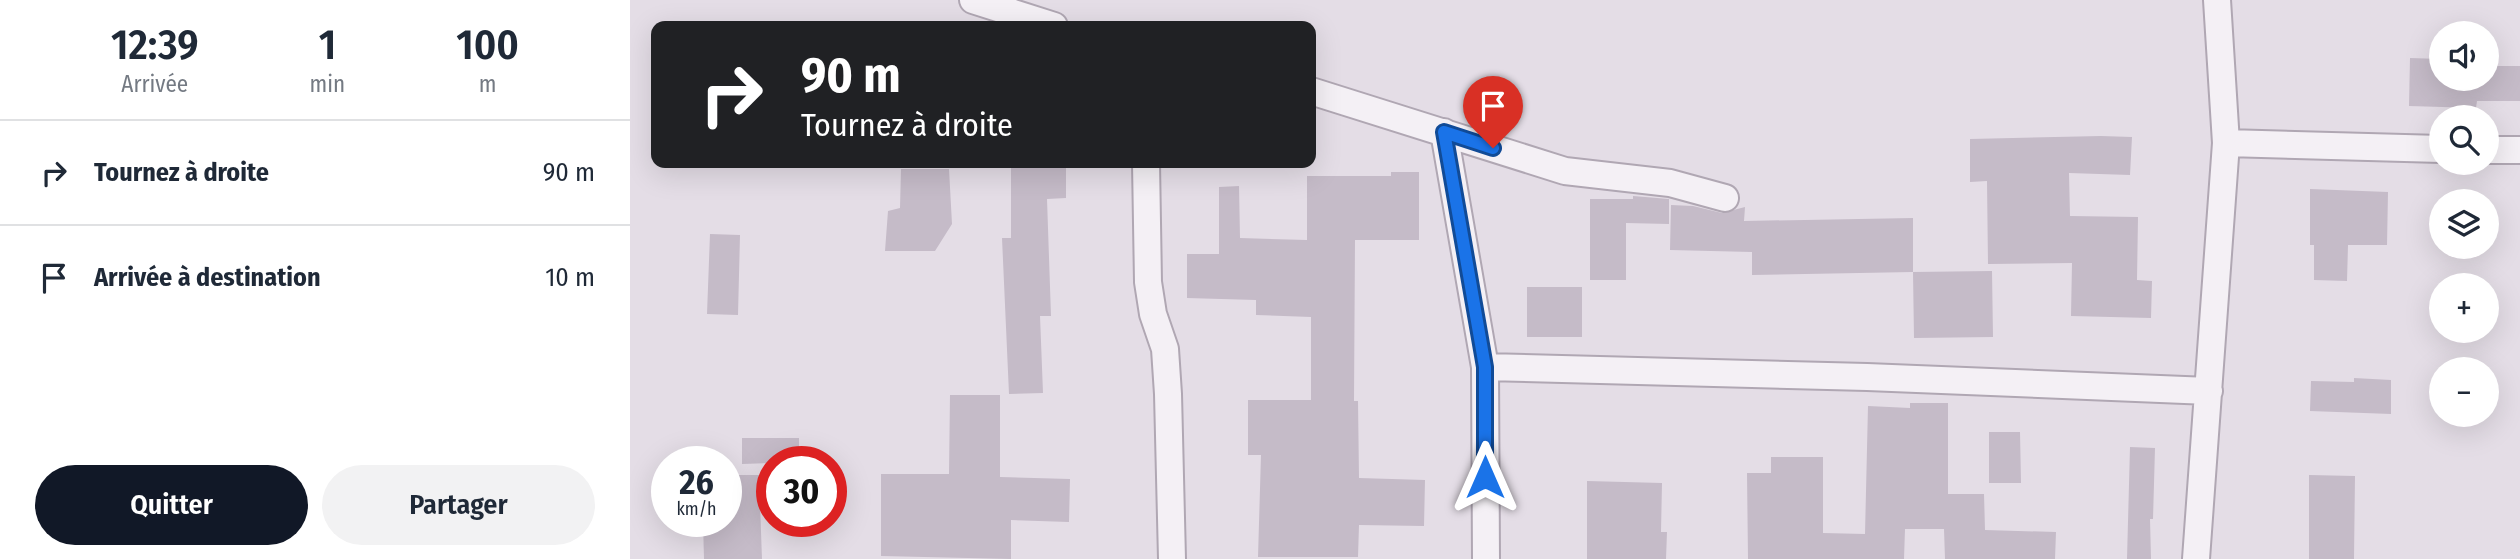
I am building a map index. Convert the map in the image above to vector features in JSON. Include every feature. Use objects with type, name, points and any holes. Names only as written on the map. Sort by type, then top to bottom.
[{"type":"street","points":[[973,0],[1039,21]]},
{"type":"street","points":[[2196,559],[2226,144],[2217,0]]},
{"type":"street","points":[[1316,94],[1565,171],[1670,183],[1725,198]]},
{"type":"street","points":[[1444,132],[1485,367],[1486,559]]},
{"type":"street","points":[[2226,144],[2429,149]]},
{"type":"street","points":[[2499,150],[2520,150]]},
{"type":"street","points":[[1146,168],[1148,282],[1153,314],[1165,349],[1168,394],[1172,559]]},
{"type":"street","points":[[1485,367],[1853,377],[2209,391]]},
{"type":"building","points":[[2410,58],[2429,59],[2429,91],[2499,91],[2499,66],[2520,66],[2520,101],[2409,106]]},
{"type":"building","points":[[2132,137],[2130,175],[2069,173],[2070,216],[2138,217],[2137,280],[2152,281],[2151,318],[2071,316],[2072,263],[1988,264],[1987,181],[1970,182],[1970,139]]},
{"type":"building","points":[[1011,168],[1066,168],[1066,198],[1047,199],[1051,316],[1040,316],[1043,393],[1009,394],[1002,238],[1011,238]]},
{"type":"building","points":[[901,169],[949,169],[952,224],[935,251],[885,251],[888,211],[900,208]]},
{"type":"building","points":[[1391,172],[1419,172],[1419,240],[1355,240],[1354,401],[1358,401],[1359,478],[1425,480],[1424,526],[1359,525],[1358,557],[1258,557],[1261,455],[1248,455],[1248,400],[1311,400],[1311,317],[1256,315],[1256,300],[1187,298],[1187,254],[1219,254],[1219,187],[1239,186],[1240,238],[1307,240],[1307,176],[1391,176]]},
{"type":"building","points":[[2310,189],[2388,192],[2387,245],[2348,245],[2347,281],[2314,280],[2314,245],[2310,245]]},
{"type":"building","points":[[1633,196],[1669,199],[1669,224],[1626,223],[1626,280],[1590,280],[1590,199],[1633,199]]},
{"type":"building","points":[[1671,205],[1693,206],[1722,213],[1745,207],[1744,221],[1913,218],[1913,272],[1752,275],[1752,252],[1670,250]]},
{"type":"building","points":[[710,234],[740,235],[738,315],[707,314]]},
{"type":"building","points":[[1992,271],[1993,337],[1914,338],[1913,272]]},
{"type":"building","points":[[1527,287],[1582,287],[1582,337],[1527,337]]},
{"type":"building","points":[[2354,378],[2391,380],[2391,414],[2310,411],[2311,381],[2354,382]]},
{"type":"building","points":[[950,395],[1000,395],[1000,477],[1070,479],[1069,522],[1011,520],[1011,559],[881,556],[881,474],[949,474]]},
{"type":"building","points":[[1910,403],[1948,403],[1948,494],[1984,494],[1985,530],[2056,532],[2055,559],[1945,559],[1944,529],[1905,529],[1904,559],[1748,559],[1747,473],[1771,473],[1771,457],[1823,457],[1823,533],[1865,534],[1868,406],[1910,408]]},
{"type":"building","points":[[1989,432],[2020,432],[2021,483],[1989,483]]},
{"type":"building","points":[[742,438],[799,438],[799,446],[756,446],[756,464],[742,464]]},
{"type":"building","points":[[2130,447],[2155,448],[2153,519],[2150,519],[2151,559],[2127,559]]},
{"type":"building","points":[[742,475],[756,475],[756,537],[761,537],[762,559],[704,559],[703,537],[742,537]]},
{"type":"building","points":[[2309,475],[2355,476],[2354,559],[2309,559]]},
{"type":"building","points":[[1587,481],[1662,483],[1661,532],[1667,532],[1666,559],[1587,559]]},
{"type":"route","points":[[1485,477],[1485,367],[1444,132],[1493,148]]}]
